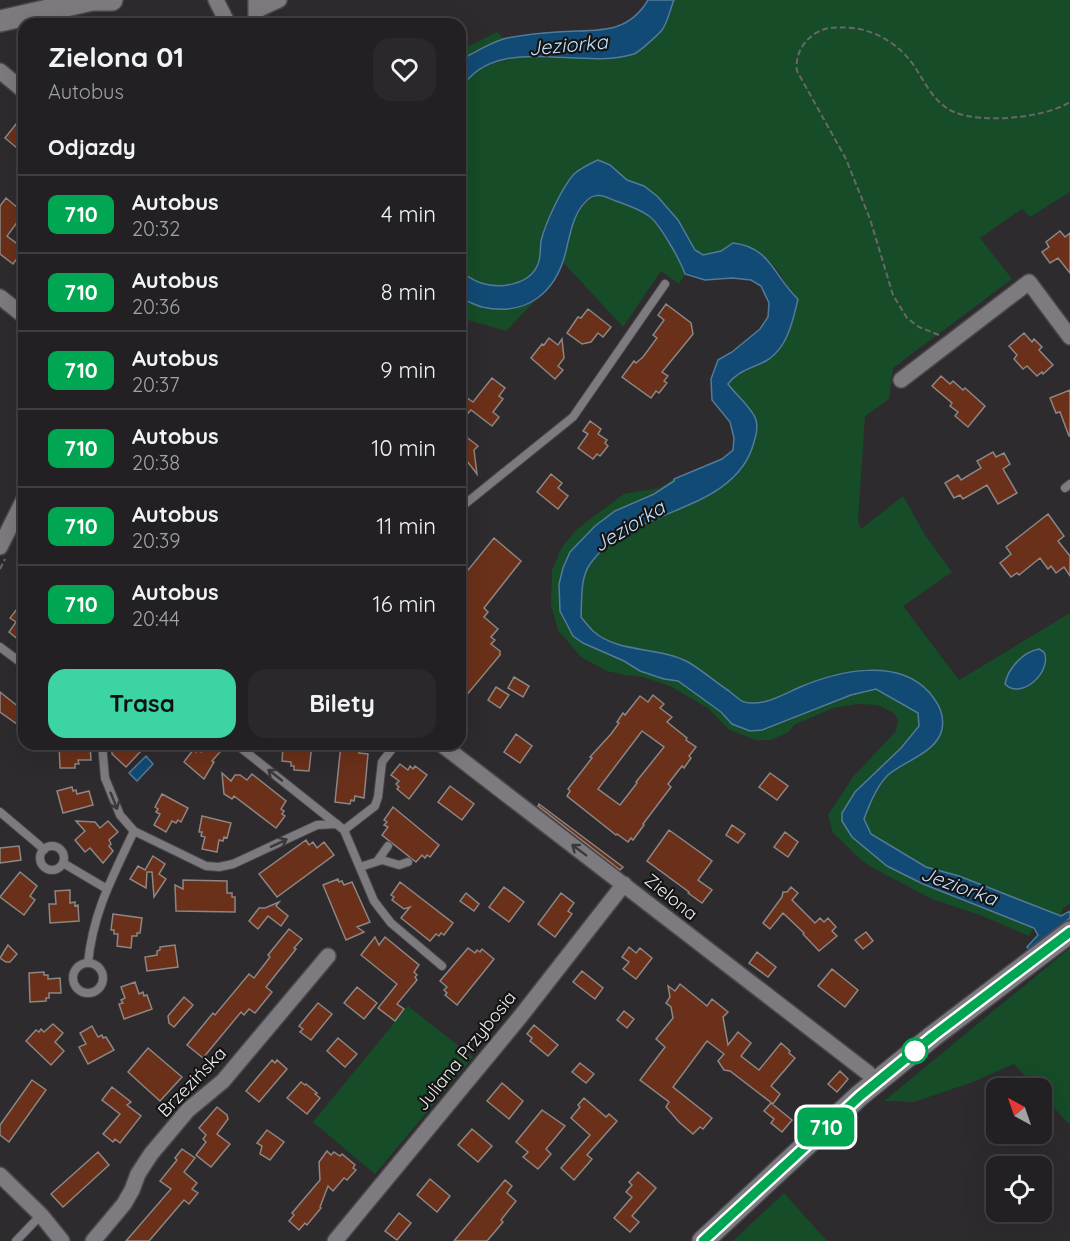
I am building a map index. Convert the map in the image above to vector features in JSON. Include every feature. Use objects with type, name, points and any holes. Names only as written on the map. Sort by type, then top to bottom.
[{"type":"street","points":[[0,21],[92,0],[112,0]]},
{"type":"street","points":[[216,0],[225,18]]},
{"type":"street","points":[[256,11],[279,0]]},
{"type":"street","points":[[0,71],[18,86]]},
{"type":"street","points":[[901,380],[1029,282],[1070,338]]},
{"type":"street","points":[[0,297],[18,311]]},
{"type":"street","points":[[0,548],[18,511]]},
{"type":"street","name":"Zielona","points":[[449,750],[868,1073],[876,1082]]},
{"type":"street","name":"Juliana Przybosia","points":[[335,1241],[520,1017],[625,885]]},
{"type":"street","points":[[703,1241],[876,1082],[1068,934]]},
{"type":"street","name":"Brzezińska","points":[[93,1241],[124,1204],[138,1174],[188,1110],[223,1081],[328,956]]},
{"type":"street","points":[[0,1175],[41,1215],[62,1241]]},
{"type":"lane","points":[[466,503],[573,417],[665,284]]},
{"type":"lane","points":[[0,647],[18,660]]},
{"type":"lane","points":[[103,750],[105,778],[120,815],[134,831],[206,866],[219,867],[233,864],[317,825],[337,824]]},
{"type":"lane","points":[[244,750],[344,830],[374,901],[391,923],[442,966]]},
{"type":"lane","points":[[344,830],[375,806],[378,801],[382,762],[391,750]]},
{"type":"lane","points":[[0,812],[44,850]]},
{"type":"lane","points":[[88,963],[95,921],[134,831]]},
{"type":"lane","points":[[378,860],[388,846]]},
{"type":"lane","points":[[49,847],[59,849],[63,855],[63,863],[56,869],[45,867],[40,861],[44,850],[49,847]]},
{"type":"lane","points":[[360,867],[378,860],[399,865],[408,862]]},
{"type":"lane","points":[[63,863],[107,889]]},
{"type":"lane","points":[[88,963],[98,966],[104,977],[100,989],[88,994],[76,987],[73,979],[78,967],[88,963]]},
{"type":"lane","points":[[16,1241],[41,1215]]},
{"type":"path","points":[[938,334],[919,327],[907,318],[893,295],[870,219],[846,159],[797,71],[798,52],[808,39],[824,29],[833,27],[856,29],[876,35],[896,45],[908,57],[939,103],[954,112],[987,118],[1019,116],[1046,112],[1070,102]]},
{"type":"green space","points":[[674,0],[1070,0],[1070,192],[1030,217],[1022,209],[980,238],[1012,279],[893,368],[889,399],[865,416],[858,521],[861,529],[903,496],[925,535],[952,572],[903,606],[959,680],[1070,613],[1070,904],[1063,908],[1061,916],[960,876],[926,867],[871,834],[863,819],[886,777],[942,730],[866,669],[823,678],[774,699],[743,702],[687,662],[613,643],[594,632],[581,617],[582,592],[588,568],[596,555],[609,543],[719,488],[731,481],[740,471],[756,418],[728,384],[738,375],[766,361],[781,346],[792,322],[791,297],[779,273],[762,256],[733,243],[721,251],[703,255],[695,250],[678,220],[644,186],[627,180],[620,174],[582,167],[569,182],[552,211],[544,231],[540,258],[529,276],[506,285],[481,283],[468,277],[466,276],[466,82],[473,72],[494,63],[525,56],[615,57],[662,30]]},
{"type":"green space","points":[[497,32],[504,39],[466,58],[466,48]]},
{"type":"green space","points":[[600,195],[634,206],[651,217],[671,244],[685,274],[679,284],[661,271],[623,327],[563,262],[578,214],[591,199]]},
{"type":"green space","points":[[537,299],[506,331],[466,319],[466,300],[524,306]]},
{"type":"green space","points":[[674,479],[664,487],[604,519],[575,547],[565,563],[559,591],[560,607],[569,629],[576,637],[642,672],[685,685],[732,724],[780,724],[851,695],[876,688],[918,713],[919,726],[842,822],[962,901],[1034,928],[1029,936],[980,915],[932,899],[862,861],[833,833],[828,815],[853,777],[896,731],[898,720],[894,713],[878,705],[857,704],[833,708],[794,725],[789,732],[771,740],[755,740],[728,729],[708,708],[670,686],[643,677],[607,671],[581,657],[558,630],[551,605],[552,570],[562,547],[577,529],[624,494],[659,488]]},
{"type":"green space","points":[[1070,948],[1070,1125],[1052,1106],[1052,1078],[1027,1078],[1014,1064],[973,1082],[914,1102],[884,1101]]},
{"type":"green space","points":[[408,1006],[473,1057],[375,1174],[313,1122]]},
{"type":"green space","points":[[784,1193],[827,1241],[733,1241]]},
{"type":"water","name":"Jeziorka","points":[[648,0],[674,0],[662,30],[634,54],[589,59],[516,57],[494,62],[476,72],[466,83],[466,57],[489,45],[519,36],[608,29],[630,20]]},
{"type":"water","name":"Jeziorka","points":[[598,160],[610,165],[627,180],[644,186],[657,196],[678,220],[695,250],[703,255],[721,251],[733,243],[756,250],[771,264],[798,299],[789,332],[781,347],[769,359],[742,372],[728,384],[751,411],[757,423],[754,442],[743,466],[726,484],[704,498],[629,531],[607,545],[587,570],[582,590],[581,617],[593,631],[603,638],[627,647],[664,654],[688,662],[744,702],[766,701],[815,681],[849,672],[884,671],[901,674],[916,681],[929,692],[940,709],[943,724],[939,737],[927,750],[884,779],[864,819],[871,834],[926,867],[959,876],[1061,916],[1070,911],[1070,918],[1029,949],[1027,947],[1038,935],[1034,928],[923,884],[887,866],[852,837],[842,821],[842,813],[855,792],[901,748],[919,726],[918,713],[876,689],[851,695],[762,730],[750,731],[732,724],[721,712],[678,681],[640,671],[573,636],[560,611],[559,584],[570,552],[595,526],[615,511],[654,494],[674,479],[722,459],[733,450],[734,438],[730,422],[712,400],[711,379],[718,360],[732,352],[760,329],[768,317],[769,303],[761,286],[751,280],[732,278],[705,280],[685,274],[654,220],[633,207],[599,196],[590,198],[580,209],[555,279],[537,299],[525,305],[498,309],[482,307],[466,301],[466,275],[478,282],[497,286],[514,284],[534,271],[539,261],[541,241],[554,206],[574,174]]},
{"type":"water","points":[[1039,649],[1044,652],[1046,660],[1040,675],[1034,682],[1019,689],[1005,684],[1009,672],[1017,662],[1027,653]]},
{"type":"water","points":[[146,756],[153,764],[137,781],[129,773]]},
{"type":"building","points":[[16,124],[18,126],[17,148],[5,138]]},
{"type":"building","points":[[6,198],[18,208],[18,221],[7,236],[18,244],[18,257],[13,264],[0,254],[0,206]]},
{"type":"building","points":[[1060,231],[1065,237],[1070,233],[1070,273],[1058,258],[1050,263],[1042,252],[1049,247],[1046,242]]},
{"type":"building","points":[[666,304],[691,323],[693,334],[662,372],[668,376],[664,381],[667,383],[659,393],[656,391],[651,398],[622,377],[634,361],[636,363],[643,357],[657,338],[653,335],[664,320],[658,315]]},
{"type":"building","points":[[588,309],[611,327],[603,337],[598,333],[591,342],[582,344],[567,333],[578,317],[581,318]]},
{"type":"building","points":[[1024,333],[1032,342],[1034,339],[1042,347],[1039,350],[1053,365],[1043,374],[1042,372],[1037,376],[1027,366],[1023,369],[1014,359],[1017,355],[1009,346]]},
{"type":"building","points":[[549,338],[558,345],[562,339],[564,358],[558,366],[563,370],[555,379],[531,358]]},
{"type":"building","points":[[941,376],[950,384],[953,381],[963,390],[965,388],[985,406],[968,427],[955,416],[958,412],[950,406],[952,403],[932,386]]},
{"type":"building","points":[[492,378],[505,388],[499,396],[503,399],[493,412],[499,417],[492,426],[471,410],[466,415],[466,397],[473,402]]},
{"type":"building","points":[[1070,390],[1069,436],[1060,412],[1056,413],[1050,398]]},
{"type":"building","points":[[590,421],[601,429],[598,434],[607,440],[605,443],[608,446],[600,456],[597,454],[593,459],[578,448],[588,434],[583,431]]},
{"type":"building","points":[[466,437],[478,446],[474,450],[477,474],[466,460]]},
{"type":"building","points":[[993,452],[996,457],[1004,453],[1010,464],[1003,469],[1017,493],[998,504],[987,485],[963,499],[960,495],[954,498],[945,483],[958,475],[961,480],[981,468],[977,461]]},
{"type":"building","points":[[551,474],[562,483],[558,488],[568,496],[558,509],[537,492]]},
{"type":"building","points":[[1048,514],[1064,536],[1058,541],[1070,556],[1070,576],[1064,567],[1056,573],[1051,566],[1048,569],[1040,558],[1019,575],[1017,573],[1011,577],[1000,563],[1011,554],[1006,547]]},
{"type":"building","points":[[494,538],[521,561],[484,608],[488,612],[484,617],[498,629],[491,637],[495,640],[491,644],[500,651],[500,655],[466,696],[466,573]]},
{"type":"building","points":[[18,608],[18,639],[9,632],[16,622],[10,618]]},
{"type":"building","points":[[514,677],[529,686],[523,697],[508,688]]},
{"type":"building","points":[[496,687],[509,695],[500,708],[488,700]]},
{"type":"building","points":[[0,692],[18,706],[18,725],[0,712]]},
{"type":"building","points":[[653,695],[664,704],[660,708],[672,717],[667,722],[696,747],[684,768],[682,766],[668,784],[671,787],[644,825],[633,840],[631,838],[628,842],[567,796],[570,791],[568,789],[592,758],[590,757],[619,723],[617,722],[623,713],[625,715],[640,696],[648,702]],"holes":[[[642,731],[664,747],[620,805],[598,789]]]},
{"type":"building","points":[[516,734],[532,746],[520,763],[504,752]]},
{"type":"building","points":[[59,750],[90,750],[91,760],[78,760],[79,764],[75,764],[75,768],[60,768]]},
{"type":"building","points":[[112,750],[138,750],[140,752],[126,767],[112,754]]},
{"type":"building","points":[[193,750],[201,752],[217,750],[220,752],[212,761],[214,762],[204,779],[184,762]]},
{"type":"building","points":[[283,750],[311,750],[309,771],[294,770],[291,762],[282,761]]},
{"type":"building","points":[[340,750],[359,750],[359,753],[368,754],[364,798],[355,796],[354,801],[351,800],[350,804],[335,802]]},
{"type":"building","points":[[400,764],[408,770],[410,766],[413,769],[415,766],[427,775],[409,799],[397,789],[399,787],[396,784],[399,781],[391,775]]},
{"type":"building","points":[[222,773],[231,781],[235,775],[240,775],[247,780],[252,774],[286,801],[281,809],[285,816],[276,828],[234,796],[232,799],[224,794]]},
{"type":"building","points":[[770,773],[788,786],[777,800],[759,787]]},
{"type":"building","points":[[450,786],[474,804],[462,820],[438,802]]},
{"type":"building","points":[[72,787],[77,794],[89,791],[93,805],[63,813],[57,791]]},
{"type":"building","points":[[162,794],[188,808],[181,822],[172,821],[166,832],[154,825],[160,814],[156,812],[158,809],[155,807]]},
{"type":"building","points":[[539,804],[623,867],[620,870],[538,806]]},
{"type":"building","points":[[393,807],[439,845],[430,857],[427,855],[425,858],[422,855],[416,862],[382,835],[388,827],[384,825],[387,822],[384,820]]},
{"type":"building","points":[[202,816],[231,823],[227,838],[224,837],[223,841],[219,840],[217,852],[202,849],[205,837],[201,836],[202,832],[199,832]]},
{"type":"building","points":[[76,821],[95,822],[100,828],[108,821],[118,832],[109,840],[111,844],[109,846],[113,851],[103,863],[90,848],[85,852],[75,840],[85,831]]},
{"type":"building","points":[[732,825],[745,834],[738,843],[726,835]]},
{"type":"building","points":[[669,830],[712,861],[698,880],[712,890],[702,903],[647,861]]},
{"type":"building","points":[[785,832],[798,842],[788,857],[774,847]]},
{"type":"building","points":[[306,840],[309,845],[313,842],[317,848],[324,842],[334,855],[277,897],[259,874]]},
{"type":"building","points":[[19,846],[21,860],[0,863],[0,848]]},
{"type":"building","points":[[153,856],[165,864],[159,874],[166,879],[154,897],[152,872],[147,872],[146,888],[130,879],[138,866],[145,870]]},
{"type":"building","points":[[20,872],[37,886],[30,896],[35,900],[24,915],[0,897]]},
{"type":"building","points":[[338,879],[344,885],[352,882],[370,922],[357,927],[364,932],[346,940],[323,885]]},
{"type":"building","points":[[183,880],[227,881],[227,893],[232,893],[232,897],[235,897],[235,912],[176,911],[175,885],[183,889]]},
{"type":"building","points":[[400,882],[453,923],[444,935],[436,934],[430,941],[401,918],[410,907],[404,909],[392,900],[394,897],[391,895]]},
{"type":"building","points":[[504,887],[524,902],[509,922],[489,907]]},
{"type":"building","points":[[791,887],[798,893],[792,900],[815,923],[820,918],[824,922],[828,918],[836,927],[832,931],[837,936],[819,951],[783,913],[770,929],[763,923],[782,897],[783,892],[787,892]]},
{"type":"building","points":[[70,890],[70,903],[75,902],[75,906],[78,905],[79,921],[50,923],[49,904],[56,904],[55,891]]},
{"type":"building","points":[[466,893],[479,904],[474,911],[460,901]]},
{"type":"building","points":[[561,893],[574,903],[568,911],[572,914],[555,937],[538,924]]},
{"type":"building","points":[[279,902],[276,906],[288,916],[281,926],[268,916],[258,929],[249,921],[259,908]]},
{"type":"building","points":[[113,914],[142,918],[140,933],[132,936],[131,948],[117,946],[118,934],[114,934],[114,930],[111,930]]},
{"type":"building","points":[[289,929],[302,939],[266,987],[272,992],[255,1013],[249,1009],[244,1015],[241,1012],[203,1058],[187,1045],[249,974],[254,978],[270,957],[268,955]]},
{"type":"building","points":[[866,932],[873,941],[863,949],[855,940]]},
{"type":"building","points":[[375,937],[379,945],[385,937],[419,965],[414,972],[417,980],[397,1004],[404,1009],[395,1021],[378,1008],[397,984],[361,955]]},
{"type":"building","points":[[8,945],[17,954],[10,962],[6,962],[0,958]]},
{"type":"building","points":[[175,945],[178,967],[147,971],[145,957],[157,955],[160,947]]},
{"type":"building","points":[[629,947],[636,953],[640,948],[652,958],[636,979],[623,969],[629,962],[622,957]]},
{"type":"building","points":[[468,948],[475,953],[482,949],[494,959],[457,1005],[445,995],[447,993],[444,990],[447,987],[440,981]]},
{"type":"building","points":[[757,952],[776,967],[768,977],[749,963]]},
{"type":"building","points":[[832,969],[858,990],[845,1007],[818,986]]},
{"type":"building","points":[[582,971],[603,988],[595,999],[573,982]]},
{"type":"building","points":[[44,972],[44,975],[48,975],[48,979],[60,978],[61,993],[49,993],[46,1001],[30,1002],[29,973]]},
{"type":"building","points":[[135,982],[139,994],[143,992],[144,996],[147,995],[152,1009],[124,1019],[119,1004],[123,1003],[121,1000],[125,998],[121,987]]},
{"type":"building","points":[[680,984],[707,1006],[712,999],[728,1012],[723,1017],[728,1045],[738,1032],[751,1043],[741,1056],[759,1070],[781,1043],[790,1051],[789,1053],[795,1058],[771,1086],[780,1094],[773,1104],[730,1071],[724,1070],[718,1061],[724,1054],[707,1041],[673,1087],[712,1118],[703,1129],[700,1127],[693,1134],[666,1107],[669,1102],[640,1080],[665,1047],[656,1039],[673,1018],[671,1007],[666,1003],[670,997],[668,986],[675,991]]},
{"type":"building","points":[[357,987],[377,1003],[364,1019],[344,1003]]},
{"type":"building","points":[[184,997],[193,1005],[174,1027],[169,1023],[168,1016]]},
{"type":"building","points":[[318,1003],[332,1014],[311,1040],[300,1032],[303,1029],[299,1026]]},
{"type":"building","points":[[624,1011],[634,1019],[627,1028],[617,1020]]},
{"type":"building","points":[[53,1024],[63,1033],[55,1042],[64,1051],[51,1065],[26,1041],[36,1030],[39,1032],[41,1029],[44,1032]]},
{"type":"building","points":[[534,1025],[558,1045],[548,1056],[530,1041],[532,1038],[527,1034]]},
{"type":"building","points":[[92,1026],[98,1037],[102,1035],[103,1038],[106,1037],[114,1050],[88,1064],[79,1047],[86,1044],[80,1033]]},
{"type":"building","points":[[338,1038],[357,1054],[345,1067],[327,1051]]},
{"type":"building","points":[[148,1048],[182,1077],[160,1101],[128,1072]]},
{"type":"building","points":[[272,1060],[275,1063],[277,1060],[287,1069],[259,1102],[246,1091]]},
{"type":"building","points":[[580,1063],[594,1074],[586,1083],[572,1072]]},
{"type":"building","points":[[840,1071],[848,1079],[837,1092],[828,1084]]},
{"type":"building","points":[[32,1080],[46,1090],[9,1142],[0,1135],[0,1125]]},
{"type":"building","points":[[301,1082],[317,1093],[315,1094],[320,1098],[307,1114],[287,1098]]},
{"type":"building","points":[[502,1083],[523,1101],[509,1119],[487,1101]]},
{"type":"building","points":[[112,1087],[131,1102],[127,1105],[141,1116],[120,1143],[115,1139],[113,1142],[103,1134],[120,1114],[102,1100]]},
{"type":"building","points":[[584,1098],[606,1117],[609,1114],[617,1121],[587,1155],[592,1159],[574,1180],[561,1168],[590,1135],[571,1118]]},
{"type":"building","points":[[771,1103],[792,1120],[782,1132],[771,1123],[774,1119],[764,1111]]},
{"type":"building","points":[[217,1107],[227,1115],[228,1119],[217,1134],[230,1144],[211,1167],[196,1155],[206,1142],[203,1139],[206,1135],[199,1128]]},
{"type":"building","points":[[542,1110],[565,1126],[546,1149],[551,1154],[538,1169],[523,1157],[528,1152],[516,1142]]},
{"type":"building","points":[[472,1129],[492,1146],[478,1162],[458,1145]]},
{"type":"building","points":[[267,1130],[284,1142],[270,1160],[260,1154],[262,1146],[257,1143]]},
{"type":"building","points":[[182,1149],[195,1158],[184,1172],[197,1183],[192,1189],[198,1193],[189,1204],[184,1200],[149,1241],[126,1241],[171,1189],[160,1181],[177,1160],[175,1158]]},
{"type":"building","points":[[327,1151],[331,1155],[334,1152],[340,1156],[342,1154],[355,1165],[353,1168],[356,1170],[347,1180],[344,1178],[333,1191],[328,1186],[321,1208],[307,1225],[305,1223],[299,1230],[289,1221],[294,1215],[292,1213],[320,1180],[319,1162]]},
{"type":"building","points":[[98,1152],[109,1165],[63,1207],[51,1194]]},
{"type":"building","points":[[638,1172],[656,1188],[632,1216],[639,1222],[630,1232],[614,1218],[632,1197],[626,1192],[632,1185],[629,1182]]},
{"type":"building","points":[[430,1179],[450,1196],[437,1212],[417,1195]]},
{"type":"building","points":[[505,1180],[512,1186],[507,1193],[516,1201],[501,1220],[503,1222],[487,1241],[454,1241]]},
{"type":"building","points":[[399,1213],[411,1223],[397,1240],[385,1231]]},
{"type":"bus line","name":"710","points":[[703,1241],[860,1096],[933,1036],[1070,932]]}]
